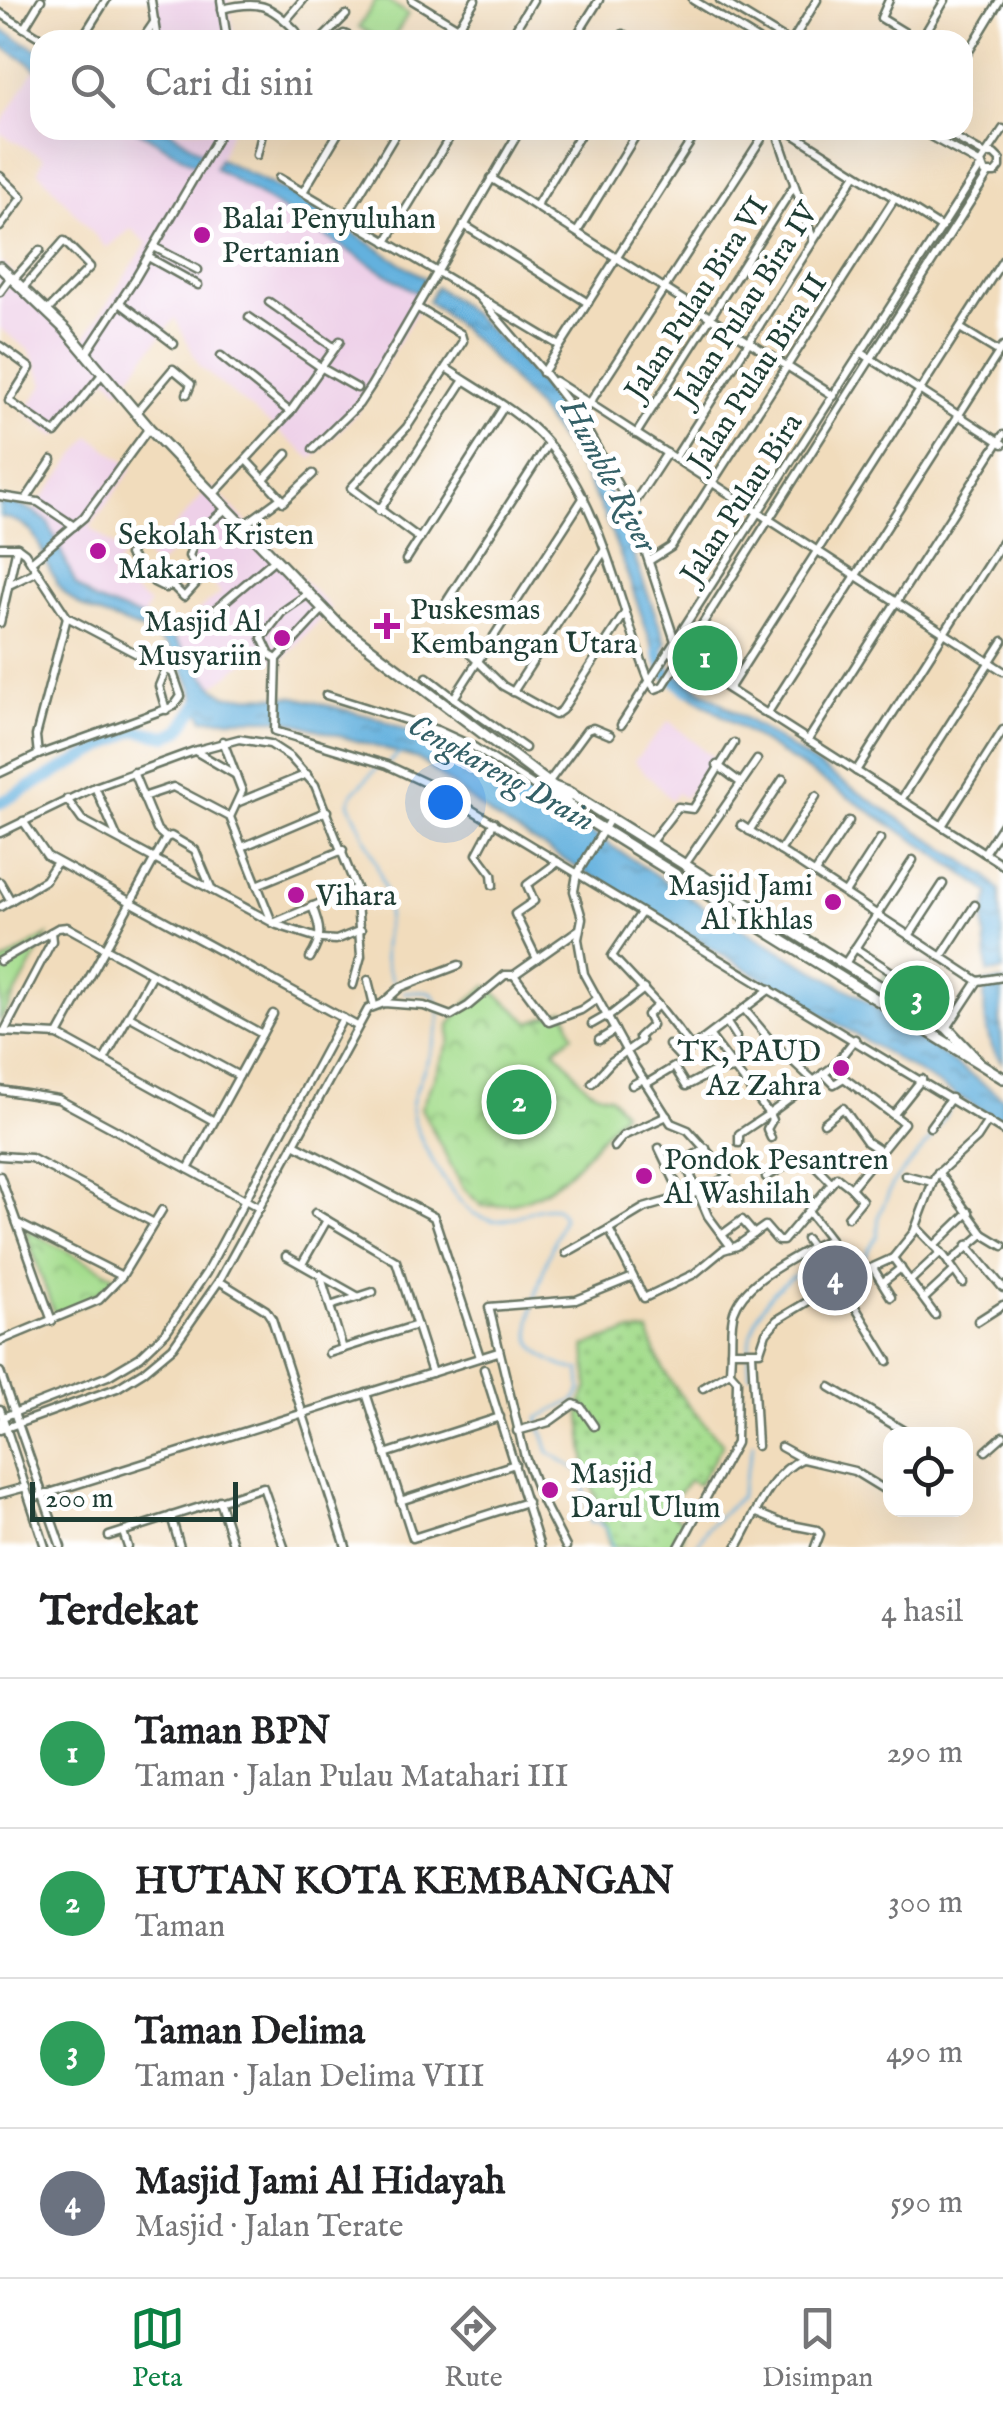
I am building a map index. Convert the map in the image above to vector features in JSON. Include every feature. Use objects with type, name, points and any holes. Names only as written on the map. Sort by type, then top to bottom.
[{"type":"main road","points":[[0,268],[87,352],[149,428],[323,610],[362,645],[551,785],[686,863],[947,1028],[978,1061]]},
{"type":"main road","points":[[551,785],[602,832],[1003,1078]]},
{"type":"street","points":[[24,28],[42,0]]},
{"type":"street","points":[[87,30],[106,0]]},
{"type":"street","points":[[151,0],[156,30]]},
{"type":"street","points":[[286,20],[304,0]]},
{"type":"street","points":[[458,28],[475,0]]},
{"type":"street","points":[[514,30],[533,0]]},
{"type":"street","points":[[580,30],[599,0]]},
{"type":"street","points":[[692,0],[742,30]]},
{"type":"street","points":[[720,0],[772,30]]},
{"type":"street","points":[[796,30],[817,0]]},
{"type":"street","points":[[889,0],[881,18],[902,30]]},
{"type":"street","points":[[926,30],[945,0]]},
{"type":"street","points":[[973,45],[1000,0]]},
{"type":"street","points":[[416,1],[461,30]]},
{"type":"street","points":[[226,30],[222,4],[255,2],[266,5],[293,30]]},
{"type":"street","points":[[0,13],[30,32]]},
{"type":"street","points":[[331,30],[346,15]]},
{"type":"street","points":[[149,30],[156,20]]},
{"type":"street","name":"Jalan Pulau Bira","points":[[1002,160],[663,686],[655,689],[651,679],[1003,128]]},
{"type":"street","points":[[87,352],[217,140]]},
{"type":"street","points":[[257,155],[260,140]]},
{"type":"street","points":[[303,192],[334,140]]},
{"type":"street","points":[[345,218],[392,140]]},
{"type":"street","points":[[386,242],[448,140]]},
{"type":"street","points":[[313,449],[365,395],[514,140]]},
{"type":"street","points":[[536,206],[576,140]]},
{"type":"street","points":[[577,232],[633,140]]},
{"type":"street","points":[[545,375],[692,140]]},
{"type":"street","points":[[580,418],[761,140]]},
{"type":"street","points":[[779,140],[813,241]]},
{"type":"street","points":[[803,140],[942,228]]},
{"type":"street","points":[[937,140],[1003,178]]},
{"type":"street","points":[[960,140],[1002,160]]},
{"type":"street","name":"Jalan Pulau Bira IV","points":[[674,458],[856,174]]},
{"type":"street","points":[[0,176],[22,196],[0,227]]},
{"type":"street","points":[[279,178],[560,346]]},
{"type":"street","points":[[491,178],[834,396]]},
{"type":"street","name":"Jalan Pulau Bira VI","points":[[636,434],[794,186]]},
{"type":"street","name":"Jalan Pulau Bira II","points":[[649,561],[671,547],[895,198]]},
{"type":"street","points":[[464,225],[588,303]]},
{"type":"street","points":[[23,288],[64,241],[90,268],[47,311]]},
{"type":"street","points":[[154,248],[198,270]]},
{"type":"street","points":[[0,292],[40,250]]},
{"type":"street","points":[[148,256],[198,285]]},
{"type":"street","points":[[729,689],[1003,260]]},
{"type":"street","points":[[478,296],[580,418],[631,508],[676,641],[686,650]]},
{"type":"street","points":[[214,494],[290,412],[338,344],[269,302]]},
{"type":"street","points":[[120,303],[174,344]]},
{"type":"street","points":[[419,303],[463,337],[408,427],[354,483],[352,490],[420,539]]},
{"type":"street","points":[[249,317],[357,388]]},
{"type":"street","points":[[767,714],[1001,349],[960,328]]},
{"type":"street","points":[[0,346],[30,368],[9,401],[55,433],[103,372]]},
{"type":"street","points":[[808,740],[1002,440],[862,353]]},
{"type":"street","points":[[222,356],[290,412]]},
{"type":"street","points":[[446,368],[548,444],[584,498],[651,679],[620,725]]},
{"type":"street","points":[[136,413],[173,369],[191,384],[187,394]]},
{"type":"street","points":[[545,375],[1003,670]]},
{"type":"street","points":[[379,510],[464,380]]},
{"type":"street","points":[[406,560],[504,408]]},
{"type":"street","points":[[31,562],[89,512],[149,428]]},
{"type":"street","points":[[445,604],[548,444]]},
{"type":"street","points":[[631,508],[666,453]]},
{"type":"street","points":[[264,479],[287,454]]},
{"type":"street","points":[[26,499],[52,460]]},
{"type":"street","points":[[247,461],[284,502],[313,474]]},
{"type":"street","points":[[0,496],[38,502],[74,526]]},
{"type":"street","points":[[244,525],[280,498]]},
{"type":"street","points":[[454,698],[584,498]]},
{"type":"street","points":[[139,536],[128,556],[154,582],[166,588],[172,585],[184,596],[204,575],[189,556],[196,536],[228,508]]},
{"type":"street","points":[[856,771],[1003,541]]},
{"type":"street","points":[[0,547],[17,548],[31,562],[66,617],[166,668],[176,677],[181,696],[166,710],[38,755],[0,773]]},
{"type":"street","points":[[0,623],[17,548]]},
{"type":"street","points":[[513,692],[605,550]]},
{"type":"street","points":[[217,608],[274,559]]},
{"type":"street","points":[[10,584],[37,571]]},
{"type":"street","points":[[277,659],[270,655],[262,638],[282,612],[308,594]]},
{"type":"street","points":[[323,610],[277,659],[274,731],[385,764],[434,786],[1003,1131]]},
{"type":"street","points":[[458,642],[513,692],[551,715],[559,714],[625,612]]},
{"type":"street","points":[[38,755],[36,736],[66,617]]},
{"type":"street","points":[[901,800],[1003,641]]},
{"type":"street","points":[[669,651],[1003,865]]},
{"type":"street","points":[[166,668],[159,686],[166,710]]},
{"type":"street","points":[[427,677],[525,748]]},
{"type":"street","points":[[326,695],[462,741],[547,794],[561,798]]},
{"type":"street","points":[[551,785],[587,730],[593,728],[610,735]]},
{"type":"street","points":[[942,826],[1003,730]]},
{"type":"street","points":[[0,834],[94,787],[194,751],[224,741],[250,739],[270,744],[307,774],[343,850],[356,888],[361,930],[360,968],[353,985]]},
{"type":"street","points":[[224,741],[242,792],[230,818]]},
{"type":"street","points":[[651,842],[678,806],[691,811],[734,743]]},
{"type":"street","points":[[194,751],[236,775]]},
{"type":"street","points":[[686,863],[757,760]]},
{"type":"street","points":[[718,765],[741,783]]},
{"type":"street","points":[[133,772],[157,830],[166,838]]},
{"type":"street","points":[[237,803],[307,774]]},
{"type":"street","points":[[749,831],[783,779]]},
{"type":"street","points":[[94,787],[117,838]]},
{"type":"street","points":[[143,798],[172,787],[230,818],[272,923]]},
{"type":"street","points":[[780,850],[816,796]]},
{"type":"street","points":[[67,799],[78,817],[272,923],[321,939],[344,939],[361,930]]},
{"type":"street","points":[[242,847],[327,811]]},
{"type":"street","points":[[566,1253],[644,1208],[697,1192],[727,1177],[688,1130],[671,1123],[606,1017],[580,958],[582,918],[574,891],[578,873],[610,818]]},
{"type":"street","points":[[23,821],[42,852],[57,862],[357,1026]]},
{"type":"street","points":[[815,874],[849,821]]},
{"type":"street","points":[[493,886],[492,874],[477,854],[494,822]]},
{"type":"street","points":[[984,853],[1003,824]]},
{"type":"street","points":[[741,825],[979,981],[1003,977]]},
{"type":"street","points":[[58,1035],[166,838],[171,836],[195,850],[212,890]]},
{"type":"street","points":[[844,893],[880,839]]},
{"type":"street","points":[[257,885],[343,850]]},
{"type":"street","points":[[844,966],[913,860]]},
{"type":"street","points":[[0,907],[45,880],[57,862]]},
{"type":"street","points":[[537,959],[515,914],[534,901],[527,885],[558,862]]},
{"type":"street","points":[[0,882],[11,900]]},
{"type":"street","points":[[909,936],[943,884]]},
{"type":"street","points":[[272,923],[356,888]]},
{"type":"street","points":[[310,958],[321,939],[312,906]]},
{"type":"street","points":[[942,957],[975,906]]},
{"type":"street","points":[[641,913],[612,956],[692,1048]]},
{"type":"street","points":[[0,961],[67,927],[262,1034]]},
{"type":"street","points":[[2,1422],[20,1424],[117,1388],[172,1347],[219,1281],[368,1008],[384,1003],[424,1006],[446,1016],[459,1013],[505,974],[514,975],[580,930]]},
{"type":"street","points":[[51,932],[52,942],[2,1032],[58,1035],[214,1121]]},
{"type":"street","points":[[856,948],[956,1014]]},
{"type":"street","points":[[384,1003],[402,986],[459,965]]},
{"type":"street","points":[[104,1060],[152,974]]},
{"type":"street","points":[[514,975],[546,1021],[597,999]]},
{"type":"street","points":[[368,980],[374,1005]]},
{"type":"street","points":[[947,1028],[979,981]]},
{"type":"street","points":[[592,1024],[644,989]]},
{"type":"street","points":[[733,1070],[711,1073],[686,1086],[674,1063],[770,989]]},
{"type":"street","points":[[592,1083],[611,1062],[640,1041],[638,1037],[652,1025],[646,1015],[658,1005]]},
{"type":"street","points":[[745,1010],[814,1081]]},
{"type":"street","points":[[188,1169],[273,1014]]},
{"type":"street","points":[[128,1016],[239,1076]]},
{"type":"street","points":[[2,1422],[15,1412],[108,1376],[158,1342],[206,1273],[343,1018]]},
{"type":"street","points":[[726,1023],[736,1037]]},
{"type":"street","points":[[599,1040],[615,1030]]},
{"type":"street","points":[[710,1036],[769,1114],[771,1138]]},
{"type":"street","points":[[739,1143],[739,1134],[824,1074],[855,1039]]},
{"type":"street","points":[[669,1045],[680,1058]]},
{"type":"street","points":[[632,1085],[674,1068]]},
{"type":"street","points":[[824,1074],[834,1084],[844,1078],[904,1122],[851,1188]]},
{"type":"street","points":[[895,1113],[922,1080]]},
{"type":"street","points":[[0,1090],[58,1099],[260,1208]]},
{"type":"street","points":[[930,1127],[955,1100]]},
{"type":"street","points":[[824,1123],[843,1108],[867,1142],[881,1152]]},
{"type":"street","points":[[614,1146],[623,1136],[668,1116]]},
{"type":"street","points":[[731,1352],[762,1349],[766,1333],[777,1320],[840,1282],[893,1258],[916,1226],[938,1172],[977,1138],[988,1121]]},
{"type":"street","points":[[294,1144],[434,1217],[480,1357]]},
{"type":"street","points":[[659,1148],[682,1196]]},
{"type":"street","points":[[706,1148],[686,1158],[697,1192],[720,1235],[731,1247]]},
{"type":"street","points":[[766,1177],[804,1155],[832,1183]]},
{"type":"street","points":[[0,1156],[31,1158],[154,1223]]},
{"type":"street","points":[[938,1172],[983,1234],[1003,1246]]},
{"type":"street","points":[[905,1175],[932,1182]]},
{"type":"street","points":[[0,1176],[52,1322]]},
{"type":"street","points":[[610,1229],[644,1298],[694,1274],[765,1226],[778,1241],[783,1240],[837,1177],[862,1200],[848,1217]]},
{"type":"street","points":[[0,1340],[100,1300],[122,1276],[162,1210]]},
{"type":"street","points":[[679,1547],[736,1444],[736,1380],[730,1372],[734,1311],[763,1278],[830,1240],[809,1212]]},
{"type":"street","points":[[934,1246],[969,1212]]},
{"type":"street","points":[[315,1213],[394,1258],[432,1373]]},
{"type":"street","points":[[302,1264],[326,1220]]},
{"type":"street","points":[[722,1234],[742,1220],[754,1234]]},
{"type":"street","points":[[17,1224],[122,1276]]},
{"type":"street","points":[[916,1226],[963,1283]]},
{"type":"street","points":[[949,1263],[983,1234]]},
{"type":"street","points":[[806,1239],[819,1264]]},
{"type":"street","points":[[968,1245],[1003,1288]]},
{"type":"street","points":[[910,1281],[941,1252]]},
{"type":"street","points":[[286,1256],[360,1296]]},
{"type":"street","points":[[893,1258],[935,1315]]},
{"type":"street","points":[[993,1274],[1003,1264]]},
{"type":"street","points":[[873,1268],[891,1296]]},
{"type":"street","points":[[883,1282],[901,1268]]},
{"type":"street","points":[[925,1298],[954,1271]]},
{"type":"street","points":[[320,1274],[343,1349]]},
{"type":"street","points":[[566,1547],[537,1490],[517,1431],[489,1307],[587,1298],[634,1277]]},
{"type":"street","points":[[219,1281],[269,1312],[346,1547]]},
{"type":"street","points":[[840,1282],[888,1361]]},
{"type":"street","points":[[330,1306],[373,1292]]},
{"type":"street","points":[[978,1320],[1003,1305]]},
{"type":"street","points":[[328,1354],[417,1325]]},
{"type":"street","points":[[30,1499],[498,1352]]},
{"type":"street","points":[[748,1353],[757,1446]]},
{"type":"street","points":[[484,1368],[540,1547]]},
{"type":"street","points":[[0,1372],[61,1547]]},
{"type":"street","points":[[703,1388],[730,1372]]},
{"type":"street","points":[[830,1387],[896,1427]]},
{"type":"street","points":[[366,1394],[410,1536],[416,1538],[526,1498],[537,1490]]},
{"type":"street","points":[[517,1431],[540,1425],[574,1404],[581,1407],[594,1426]]},
{"type":"street","points":[[385,1454],[500,1416]]},
{"type":"street","points":[[2,1422],[45,1547]]},
{"type":"street","points":[[986,1451],[1003,1436]]},
{"type":"street","points":[[781,1447],[803,1459],[854,1471],[883,1489]]},
{"type":"street","points":[[737,1547],[784,1470],[803,1459]]},
{"type":"street","points":[[400,1501],[515,1464]]},
{"type":"street","points":[[0,1494],[26,1486]]},
{"type":"street","points":[[109,1536],[263,1488],[284,1547]]},
{"type":"street","points":[[218,1500],[234,1547]]},
{"type":"street","points":[[757,1513],[780,1524],[818,1530],[820,1537],[815,1547]]},
{"type":"street","points":[[170,1516],[180,1547]]},
{"type":"street","points":[[124,1532],[128,1547]]},
{"type":"shaded area","points":[[155,0],[228,0],[233,30],[151,30],[157,9]]},
{"type":"shaded area","points":[[30,77],[30,140],[227,140],[219,163],[424,292],[358,411],[312,459],[200,367],[175,318],[119,390],[107,377],[56,437],[25,412],[44,384],[30,351],[0,328],[0,261],[83,340],[147,243],[131,229],[106,248],[38,171],[44,158],[0,133],[0,126]]},
{"type":"shaded area","points":[[90,436],[133,468],[90,527],[124,554],[112,575],[149,604],[143,618],[95,601],[75,585],[48,522],[33,511]]},
{"type":"shaded area","points":[[211,486],[331,608],[277,665],[265,648],[213,686],[175,640],[179,636],[175,632],[221,593],[177,547],[156,567],[147,557]]},
{"type":"shaded area","points":[[669,721],[716,760],[684,798],[677,793],[671,800],[634,761]]},
{"type":"green space","points":[[376,0],[386,0],[408,14],[398,30],[359,27]]},
{"type":"green space","points":[[48,935],[0,1022],[0,964]]},
{"type":"green space","points":[[888,971],[953,1012],[947,1023],[880,983]]},
{"type":"green space","points":[[487,986],[530,1022],[565,1010],[573,1035],[554,1050],[584,1084],[610,1096],[623,1112],[578,1163],[547,1189],[507,1204],[482,1206],[463,1188],[421,1108],[450,1041],[450,1025],[470,999]]},
{"type":"green space","points":[[25,1229],[116,1277],[89,1301],[55,1316]]},
{"type":"green space","points":[[629,1332],[649,1332],[669,1378],[723,1444],[698,1485],[689,1480],[666,1509],[686,1524],[679,1547],[610,1547],[586,1464],[580,1406],[588,1387],[585,1346]]},
{"type":"water","points":[[0,29],[30,46],[30,63],[0,45]]},
{"type":"water","points":[[154,140],[184,140],[206,155],[196,165]]},
{"type":"water","points":[[220,159],[295,196],[426,279],[417,293],[215,168]]},
{"type":"water","points":[[436,287],[516,357],[580,441],[624,516],[623,527],[666,643],[657,659],[616,544],[585,478],[547,422],[502,369],[428,301]]},
{"type":"water","points":[[9,502],[48,522],[76,585],[95,601],[167,631],[226,696],[295,697],[380,719],[456,751],[513,781],[704,907],[861,997],[1003,1098],[1003,1123],[493,817],[418,759],[282,719],[203,719],[185,673],[169,649],[144,631],[86,608],[61,589],[33,534],[26,526],[0,517],[0,505]]},
{"type":"water","points":[[680,676],[987,876],[1000,891],[1003,971],[988,973],[984,919],[990,893],[675,685]]},
{"type":"water","points":[[1003,981],[1003,1063],[988,1036],[984,1003],[985,983]]},
{"type":"waterway","name":"Humble River","points":[[658,651],[665,671],[687,690]]},
{"type":"waterway","points":[[0,803],[135,730],[167,736],[180,730],[206,693]]},
{"type":"waterway","name":"Cengkareng Drain","points":[[388,763],[401,752]]},
{"type":"waterway","points":[[381,764],[352,794],[349,803],[385,890],[385,960],[395,985]]},
{"type":"waterway","points":[[404,992],[430,992],[437,1003],[437,1031],[412,1106],[424,1145],[453,1192],[470,1211],[489,1219],[508,1219],[548,1208],[557,1208],[563,1217],[536,1295],[531,1338],[533,1345],[551,1360],[580,1370],[581,1390],[575,1400],[538,1418],[549,1452],[581,1472],[591,1523],[597,1522],[607,1529],[612,1547]]},
{"type":"waterway","points":[[750,1375],[750,1339],[772,1294],[784,1283],[816,1267],[862,1261],[877,1236],[879,1215],[893,1183],[928,1143],[959,1093]]},
{"type":"waterway","points":[[696,1547],[708,1527],[740,1497],[754,1443]]},
{"type":"place","name":"Balai Penyuluhan Pertanian","points":[[202,235]]},
{"type":"place","name":"Sekolah Kristen Makarios","points":[[98,551]]},
{"type":"place","name":"Puskesmas Kembangan Utara","points":[[387,626]]},
{"type":"place","name":"Masjid Al Musyariin","points":[[282,638]]},
{"type":"place","name":"Taman BPN","points":[[705,658]]},
{"type":"place","name":"Vihara","points":[[296,895]]},
{"type":"place","name":"Masjid Jami Al Ikhlas","points":[[833,902]]},
{"type":"place","name":"Taman Delima","points":[[917,998]]},
{"type":"place","name":"TK, PAUD Az Zahra","points":[[841,1068]]},
{"type":"place","name":"HUTAN KOTA KEMBANGAN","points":[[519,1102]]},
{"type":"place","name":"Pondok Pesantren Al Washilah","points":[[644,1176]]},
{"type":"place","name":"Masjid Jami Al Hidayah","points":[[835,1278]]},
{"type":"place","name":"Masjid Darul Ulum","points":[[550,1490]]}]
